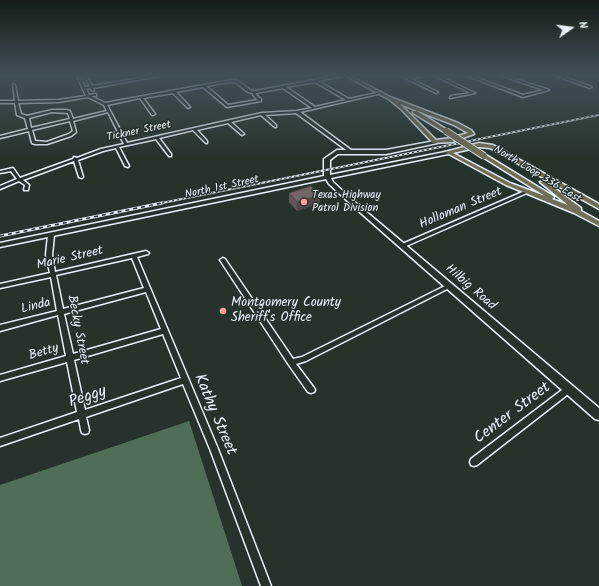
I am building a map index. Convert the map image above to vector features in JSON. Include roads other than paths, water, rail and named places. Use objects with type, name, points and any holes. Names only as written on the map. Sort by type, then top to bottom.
[{"type":"main road","points":[[397,103],[434,142],[452,140],[471,134],[469,131],[456,124],[404,103]]},
{"type":"main road","name":"North Loop 336 East","points":[[399,103],[599,224]]},
{"type":"main road","points":[[448,152],[479,145],[494,147],[518,162],[599,206]]},
{"type":"main road","points":[[448,152],[527,192],[576,211]]},
{"type":"main road","points":[[518,162],[585,216]]},
{"type":"street","points":[[16,103],[18,114],[27,117],[62,110],[69,112],[75,129],[72,133],[48,143],[35,143],[33,142],[27,117]]},
{"type":"street","points":[[108,103],[105,104],[126,144]]},
{"type":"street","points":[[145,103],[153,114]]},
{"type":"street","points":[[185,103],[188,107]]},
{"type":"street","points":[[224,103],[227,106],[242,103]]},
{"type":"street","points":[[307,103],[314,108]]},
{"type":"street","name":"Tickner Street","points":[[0,188],[75,158],[117,146],[262,114],[296,112],[334,103]]},
{"type":"street","points":[[0,137],[109,111]]},
{"type":"street","points":[[296,112],[350,151]]},
{"type":"street","points":[[262,114],[275,126]]},
{"type":"street","points":[[229,122],[242,134]]},
{"type":"street","points":[[194,129],[206,142]]},
{"type":"street","points":[[157,138],[170,155]]},
{"type":"street","points":[[327,176],[326,163],[329,156],[337,152],[386,152],[434,142]]},
{"type":"street","points":[[117,146],[127,166]]},
{"type":"street","name":"North 1st Street","points":[[0,245],[448,152]]},
{"type":"street","points":[[75,158],[81,177]]},
{"type":"street","points":[[0,172],[12,169],[27,185],[26,189]]},
{"type":"street","name":"Hilbig Road","points":[[327,176],[331,184],[599,415]]},
{"type":"street","name":"Holloman Street","points":[[402,246],[527,192]]},
{"type":"street","name":"Becky Street","points":[[51,235],[49,255],[86,430]]},
{"type":"street","name":"Marie Street","points":[[0,286],[146,253]]},
{"type":"street","name":"Kathy Street","points":[[134,256],[184,380],[214,449],[266,586]]},
{"type":"street","points":[[223,260],[291,363],[311,390]]},
{"type":"street","points":[[291,363],[304,359],[449,286]]},
{"type":"street","name":"Linda","points":[[0,328],[147,290]]},
{"type":"street","name":"Betty","points":[[0,378],[164,331]]},
{"type":"street","name":"Peggy","points":[[0,442],[184,380]]},
{"type":"street","name":"Center Street","points":[[474,462],[569,389]]},
{"type":"railway","points":[[157,204],[599,115]]},
{"type":"railway","points":[[0,236],[162,203]]},
{"type":"place","name":"Texas Highway Patrol Division","points":[[304,202]]},
{"type":"place","name":"Montgomery County Sheriff's Office","points":[[223,311]]}]
